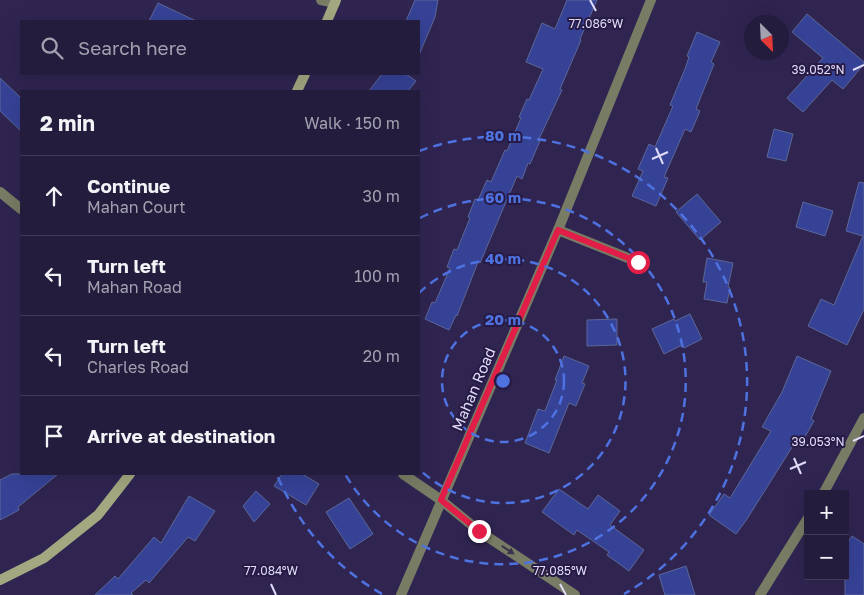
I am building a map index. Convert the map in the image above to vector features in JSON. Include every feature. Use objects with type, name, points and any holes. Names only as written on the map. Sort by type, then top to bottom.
[{"type":"street","points":[[321,0],[335,2],[327,20]]},
{"type":"street","name":"Mahan Road","points":[[401,595],[558,230],[651,0]]},
{"type":"street","points":[[298,90],[305,75]]},
{"type":"street","points":[[0,192],[20,208]]},
{"type":"street","points":[[558,230],[638,262]]},
{"type":"street","points":[[825,490],[864,418]]},
{"type":"street","points":[[0,580],[44,558],[98,515],[129,475]]},
{"type":"street","points":[[404,475],[441,500],[479,531],[575,595]]},
{"type":"street","points":[[760,595],[804,524]]},
{"type":"building","points":[[415,0],[438,0],[435,17],[420,53],[420,20],[406,20]]},
{"type":"building","points":[[567,0],[597,0],[560,89],[562,90],[538,141],[540,141],[530,164],[528,163],[522,179],[517,176],[480,263],[478,262],[457,316],[449,330],[425,319],[432,302],[435,303],[450,268],[447,267],[454,249],[457,250],[470,218],[468,217],[475,199],[478,200],[487,180],[491,182],[505,150],[507,151],[527,99],[529,100],[543,69],[526,62],[542,23],[555,29]]},
{"type":"building","points":[[158,3],[194,20],[150,20]]},
{"type":"building","points":[[807,14],[864,62],[864,64],[843,89],[832,80],[803,112],[787,98],[823,58],[792,32]]},
{"type":"building","points":[[697,32],[720,42],[711,62],[714,64],[696,109],[700,111],[691,132],[685,129],[664,177],[668,178],[656,206],[632,196],[643,171],[638,169],[649,144],[655,147],[673,106],[670,105],[685,69],[689,57],[687,56]]},
{"type":"building","points":[[381,75],[407,75],[416,81],[409,90],[370,90]]},
{"type":"building","points":[[0,78],[20,97],[20,130],[0,111]]},
{"type":"building","points":[[774,129],[793,134],[786,161],[767,157]]},
{"type":"building","points":[[859,182],[864,183],[864,309],[847,345],[808,326],[821,299],[834,305],[863,236],[846,231]]},
{"type":"building","points":[[697,194],[721,222],[700,240],[676,212]]},
{"type":"building","points":[[803,202],[833,211],[825,236],[796,227]]},
{"type":"building","points":[[707,258],[733,263],[727,303],[704,299],[707,282],[703,282]]},
{"type":"building","points":[[690,314],[702,339],[684,348],[682,345],[664,354],[652,329]]},
{"type":"building","points":[[617,319],[617,345],[587,346],[587,320]]},
{"type":"building","points":[[564,356],[589,366],[582,383],[585,384],[576,406],[569,403],[549,453],[525,443],[538,409],[545,411]]},
{"type":"building","points":[[797,356],[831,371],[811,419],[814,421],[799,447],[794,444],[736,534],[709,515],[724,494],[730,498],[771,431],[762,427],[782,392]]},
{"type":"building","points":[[12,474],[57,475],[18,507],[19,510],[0,520],[0,480]]},
{"type":"building","points":[[281,475],[304,475],[319,484],[306,505],[274,486]]},
{"type":"building","points":[[559,489],[588,509],[598,495],[620,511],[610,525],[644,550],[629,571],[607,555],[609,552],[577,530],[574,535],[542,512]]},
{"type":"building","points":[[256,491],[270,504],[254,522],[243,506]]},
{"type":"building","points":[[189,496],[215,511],[195,541],[188,537],[149,583],[146,580],[131,593],[133,595],[95,595],[115,576],[118,579],[154,537],[161,543]]},
{"type":"building","points":[[349,498],[373,534],[350,549],[326,512]]},
{"type":"building","points":[[852,536],[864,544],[864,595],[845,595],[845,580],[849,580],[849,540]]},
{"type":"building","points":[[686,566],[695,595],[665,595],[659,575]]},
{"type":"route","points":[[479,531],[441,500],[558,230],[638,262]]}]
